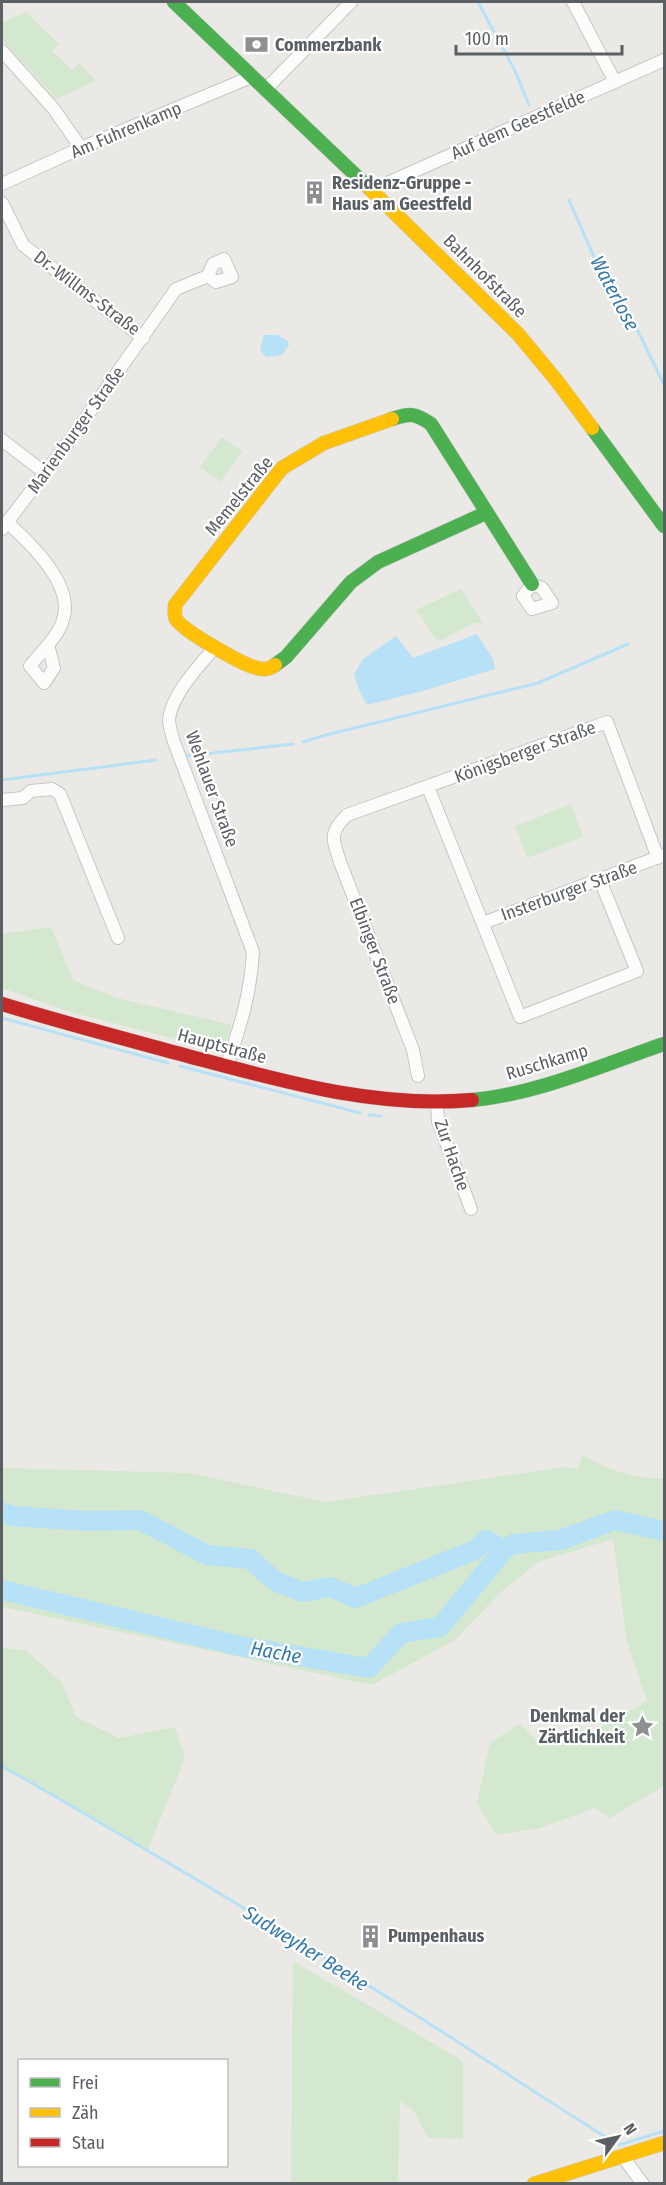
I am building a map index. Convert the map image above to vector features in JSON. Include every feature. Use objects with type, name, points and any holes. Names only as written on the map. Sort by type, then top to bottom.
[{"type":"street","name":"Bahnhofstraße","points":[[174,2],[375,193],[518,334],[557,381],[664,526]]},
{"type":"street","points":[[266,90],[351,2]]},
{"type":"street","points":[[573,2],[615,82]]},
{"type":"street","points":[[2,51],[53,108],[81,148]]},
{"type":"street","name":"Auf dem Geestfelde","points":[[375,193],[383,185],[664,60]]},
{"type":"street","name":"Am Fuhrenkamp","points":[[2,184],[81,148],[251,77]]},
{"type":"street","name":"Dr.-Willms-Straße","points":[[2,203],[23,245],[143,338],[176,289],[208,276]]},
{"type":"street","name":"Marienburger Straße","points":[[48,645],[63,620],[64,604],[61,591],[45,559],[4,526],[143,338]]},
{"type":"street","name":"Memelstraße","points":[[214,647],[182,626],[175,617],[175,604],[282,468],[324,443],[405,415],[418,415],[430,424],[532,585]]},
{"type":"street","points":[[2,440],[45,473]]},
{"type":"street","points":[[214,647],[258,669],[278,665],[351,582],[378,562],[486,513]]},
{"type":"street","name":"Wehlauer Straße","points":[[214,647],[172,706],[169,722],[174,742],[252,952],[252,972],[243,1017],[227,1065]]},
{"type":"street","name":"Königsberger Straße","points":[[336,826],[347,815],[607,722],[661,856]]},
{"type":"street","name":"Insterburger Straße","points":[[428,787],[483,923],[661,856]]},
{"type":"street","points":[[2,800],[23,798],[31,791],[52,789],[60,794],[118,938]]},
{"type":"street","name":"Elbinger Straße","points":[[336,826],[333,838],[340,862],[413,1050],[418,1076]]},
{"type":"street","points":[[483,923],[520,1017],[637,971],[600,880]]},
{"type":"street","name":"Hauptstraße","points":[[2,1004],[302,1086],[377,1099],[437,1102]]},
{"type":"street","name":"Ruschkamp","points":[[437,1102],[462,1101],[510,1093],[664,1044]]},
{"type":"street","name":"Zur Hache","points":[[437,1102],[438,1121],[471,1209]]},
{"type":"street","points":[[534,2184],[664,2143]]},
{"type":"street","points":[[623,2157],[643,2184]]},
{"type":"green space","points":[[26,12],[59,44],[52,51],[72,70],[79,63],[96,81],[56,99],[2,39],[2,23]]},
{"type":"green space","points":[[222,437],[242,451],[221,482],[200,467]]},
{"type":"green space","points":[[461,589],[483,623],[474,623],[442,640],[436,639],[416,610]]},
{"type":"green space","points":[[571,804],[583,837],[527,858],[515,826]]},
{"type":"green space","points":[[51,927],[73,980],[117,998],[232,1025],[225,1045],[208,1047],[74,1013],[2,988],[2,934]]},
{"type":"green space","points":[[582,1455],[622,1472],[643,1477],[664,1478],[664,1786],[610,1818],[595,1808],[540,1828],[496,1835],[477,1803],[490,1743],[520,1724],[542,1745],[571,1728],[594,1731],[647,1701],[627,1642],[613,1539],[538,1562],[500,1593],[455,1640],[372,1685],[2,1607],[2,1468],[189,1473],[326,1502],[565,1467],[578,1470]]},
{"type":"green space","points":[[2,1648],[26,1650],[62,1683],[76,1717],[119,1738],[175,1727],[185,1758],[147,1852],[49,1792],[2,1769]]},
{"type":"green space","points":[[293,1961],[463,2061],[463,2139],[428,2138],[415,2113],[400,2100],[398,2183],[291,2183]]},
{"type":"water","points":[[264,335],[278,335],[288,341],[289,345],[282,355],[267,357],[263,355],[260,348]]},
{"type":"water","points":[[477,634],[493,659],[495,669],[367,705],[354,674],[363,659],[396,636],[413,658]]},
{"type":"waterway","name":"Waterlose","points":[[478,2],[515,71],[529,105]]},
{"type":"waterway","name":"Waterlose","points":[[569,200],[594,257],[639,333],[664,385]]},
{"type":"waterway","points":[[303,742],[538,683],[628,644]]},
{"type":"waterway","points":[[186,756],[293,744]]},
{"type":"waterway","points":[[2,780],[156,760]]},
{"type":"waterway","points":[[2,1018],[168,1063]]},
{"type":"waterway","points":[[180,1066],[360,1113]]},
{"type":"waterway","points":[[369,1115],[381,1116]]},
{"type":"waterway","name":"Hache","points":[[2,1512],[12,1516],[86,1521],[140,1520],[207,1555],[250,1559],[275,1581],[302,1592],[330,1587],[356,1598],[475,1550],[486,1540],[504,1550]]},
{"type":"waterway","name":"Hache","points":[[2,1590],[240,1646],[369,1668],[401,1633],[440,1627],[504,1550],[513,1544],[560,1540],[615,1520],[664,1531]]},
{"type":"waterway","name":"Sudweyher Beeke","points":[[2,1766],[266,1922],[606,2137]]},
{"type":"waterway","name":"Sudweyher Beeke","points":[[619,2145],[664,2131]]},
{"type":"traffic: fast","points":[[174,2],[369,188]]},
{"type":"traffic: fast","points":[[392,419],[412,415],[431,424],[532,584]]},
{"type":"traffic: fast","points":[[592,428],[664,526]]},
{"type":"traffic: fast","points":[[275,665],[286,657],[351,582],[378,562],[486,513]]},
{"type":"traffic: fast","points":[[472,1100],[521,1092],[664,1044]]},
{"type":"traffic: slow","points":[[369,188],[518,334],[592,428]]},
{"type":"traffic: slow","points":[[275,665],[266,669],[250,666],[214,647],[176,619],[175,605],[282,468],[324,443],[392,419]]},
{"type":"traffic: slow","points":[[534,2184],[664,2143]]},
{"type":"traffic: jam","points":[[2,1004],[233,1068],[334,1092],[402,1100],[437,1102],[472,1100]]},
{"type":"place","name":"Commerzbank","points":[[257,45]]},
{"type":"place","name":"Residenz-Gruppe - Haus am Geestfeld","points":[[314,193]]},
{"type":"place","name":"Denkmal der Zärtlichkeit","points":[[643,1726]]},
{"type":"place","name":"Pumpenhaus","points":[[370,1936]]}]
